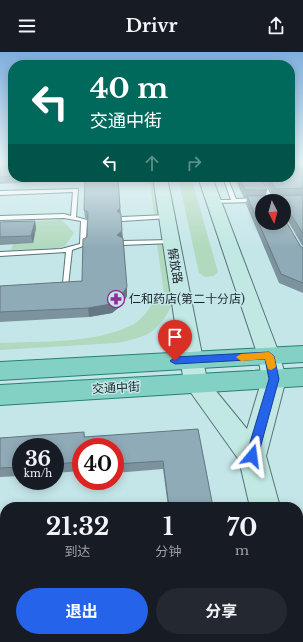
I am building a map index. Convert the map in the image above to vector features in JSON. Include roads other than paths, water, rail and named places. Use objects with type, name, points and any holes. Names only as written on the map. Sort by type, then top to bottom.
[{"type":"main road","name":"交通中街","points":[[0,371],[303,354]]},
{"type":"main road","name":"交通中街","points":[[0,395],[303,377]]},
{"type":"street","name":"解放路","points":[[163,192],[196,384],[252,456],[264,502]]},
{"type":"street","points":[[210,192],[269,356],[274,379],[252,456]]},
{"type":"lane","points":[[0,193],[37,192]]},
{"type":"lane","points":[[73,218],[76,192]]},
{"type":"lane","points":[[230,192],[234,201]]},
{"type":"lane","points":[[213,202],[255,200]]},
{"type":"lane","points":[[0,218],[64,216],[84,220],[83,245],[61,252],[0,254]]},
{"type":"lane","points":[[122,219],[167,217]]},
{"type":"lane","points":[[122,244],[171,242]]},
{"type":"lane","points":[[51,286],[66,285],[69,249]]},
{"type":"place","name":"仁和药店(第二十分店)","points":[[116,299]]}]
